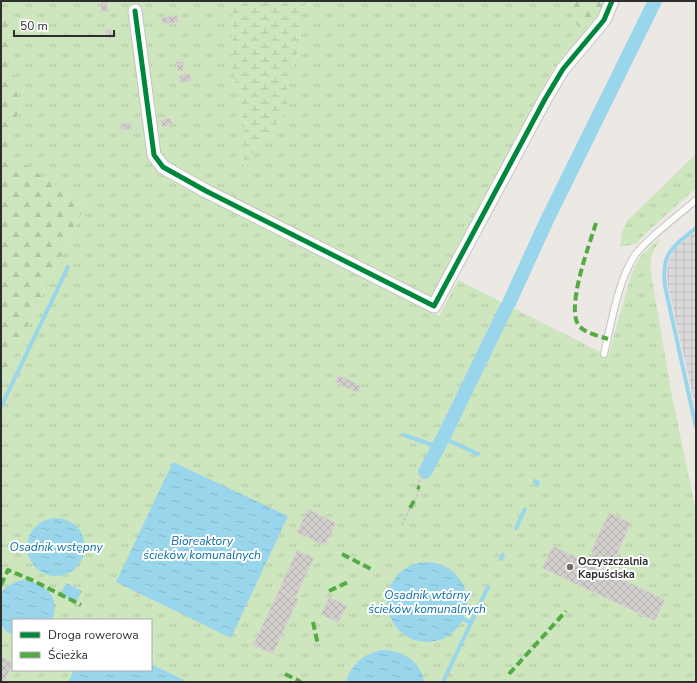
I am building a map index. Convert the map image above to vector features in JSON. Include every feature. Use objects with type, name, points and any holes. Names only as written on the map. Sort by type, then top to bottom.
[{"type":"street","points":[[135,11],[154,155],[163,167],[206,192],[432,309],[545,99],[563,69],[604,20],[612,1]]},
{"type":"lane","points":[[604,354],[620,289],[635,256],[650,240],[696,200]]},
{"type":"path","points":[[417,486],[422,475]]},
{"type":"path","points":[[414,501],[420,488]]},
{"type":"path","points":[[402,525],[410,508]]},
{"type":"shaded area","points":[[696,231],[696,410],[668,286],[667,272],[669,261],[674,250]]},
{"type":"green space","points":[[1,1],[3,1],[20,110],[8,131],[13,156],[85,206],[1,381]]},
{"type":"green space","points":[[3,1],[233,1],[232,66],[245,127],[244,172],[256,143],[272,132],[287,108],[287,85],[300,45],[298,13],[308,1],[574,1],[572,13],[583,38],[554,68],[428,311],[439,316],[458,280],[608,356],[635,266],[641,256],[660,238],[652,255],[650,267],[671,391],[696,511],[696,682],[1,682],[1,381],[85,206],[13,156],[8,131],[20,110]]},
{"type":"green space","points":[[233,1],[308,1],[298,13],[300,45],[287,85],[287,108],[272,132],[256,143],[251,158],[243,173],[245,127],[232,66]]},
{"type":"green space","points":[[574,1],[605,1],[583,38],[572,13]]},
{"type":"green space","points":[[696,154],[696,188],[636,244],[620,247],[622,232],[627,221]]},
{"type":"water","name":"Bioreaktory ścieków komunalnych","points":[[173,462],[288,516],[231,638],[116,582]]},
{"type":"water","name":"Osadnik wstępny","points":[[50,518],[62,518],[77,526],[85,541],[85,553],[77,568],[62,576],[50,576],[35,568],[27,553],[27,541],[35,526]]},
{"type":"water","name":"Osadnik wtórny ścieków komunalnych","points":[[427,562],[442,565],[455,574],[464,587],[467,602],[464,617],[455,630],[442,639],[427,642],[412,639],[399,630],[390,617],[387,602],[390,587],[399,574],[412,565]]},
{"type":"water","name":"Osadnik wstępny","points":[[23,580],[31,581],[44,587],[53,598],[55,604],[52,619],[12,619],[12,634],[7,632],[1,625],[1,594],[10,584]]},
{"type":"water","points":[[66,583],[82,591],[76,602],[60,594]]},
{"type":"water","points":[[382,650],[397,652],[409,658],[419,668],[424,682],[346,682],[351,670],[359,660],[375,651]]},
{"type":"water","points":[[152,664],[188,682],[68,682],[74,671],[152,671]]},
{"type":"building","points":[[107,2],[108,11],[101,12],[100,3]]},
{"type":"building","points":[[177,15],[178,22],[163,24],[161,18]]},
{"type":"building","points":[[111,29],[112,38],[107,38],[105,30]]},
{"type":"building","points":[[183,61],[184,70],[178,71],[176,62]]},
{"type":"building","points":[[190,74],[191,81],[180,83],[179,76]]},
{"type":"building","points":[[171,118],[172,125],[162,127],[161,120]]},
{"type":"building","points":[[131,123],[132,129],[121,130],[121,124]]},
{"type":"building","points":[[339,375],[361,386],[358,393],[335,382]]},
{"type":"building","points":[[308,509],[336,523],[325,546],[297,532]]},
{"type":"building","name":"Oczyszczalnia Kapuściska","points":[[609,513],[631,523],[613,562],[602,556],[597,567],[665,600],[655,621],[542,568],[553,546],[590,564],[595,554],[591,551]]},
{"type":"building","points":[[297,550],[314,558],[295,598],[279,590]]},
{"type":"building","points":[[279,590],[298,599],[273,654],[253,645]]},
{"type":"building","points":[[329,597],[347,606],[338,623],[321,614]]},
{"type":"building","points":[[1,657],[12,662],[12,665],[4,682],[1,682]]},
{"type":"waterway","points":[[509,303],[547,220],[655,1]]},
{"type":"waterway","points":[[696,228],[670,251],[665,265],[664,275],[665,286],[696,427]]},
{"type":"waterway","points":[[1,407],[68,267]]},
{"type":"waterway","points":[[425,472],[506,308]]},
{"type":"waterway","points":[[404,435],[438,447]]},
{"type":"waterway","points":[[443,438],[478,454]]},
{"type":"waterway","points":[[535,481],[538,483],[537,485]]},
{"type":"waterway","points":[[516,528],[525,509]]},
{"type":"waterway","points":[[501,559],[503,555]]},
{"type":"waterway","points":[[443,682],[488,587]]},
{"type":"waterway","points":[[463,619],[471,623]]},
{"type":"marked path","points":[[596,223],[584,260],[576,292],[576,319],[580,327],[586,331],[608,339]]},
{"type":"marked path","points":[[410,508],[414,501]]},
{"type":"marked path","points":[[342,554],[373,570]]},
{"type":"marked path","points":[[1,585],[8,570],[34,581],[81,605]]},
{"type":"marked path","points":[[329,591],[348,582]]},
{"type":"marked path","points":[[509,674],[566,611]]},
{"type":"marked path","points":[[313,622],[318,645]]},
{"type":"marked path","points":[[285,674],[301,682]]},
{"type":"cycle path","points":[[135,11],[154,155],[163,167],[206,191],[434,306],[545,99],[563,69],[604,20],[612,1]]},
{"type":"place","name":"Oczyszczalnia Kapuściska","points":[[570,567]]}]
